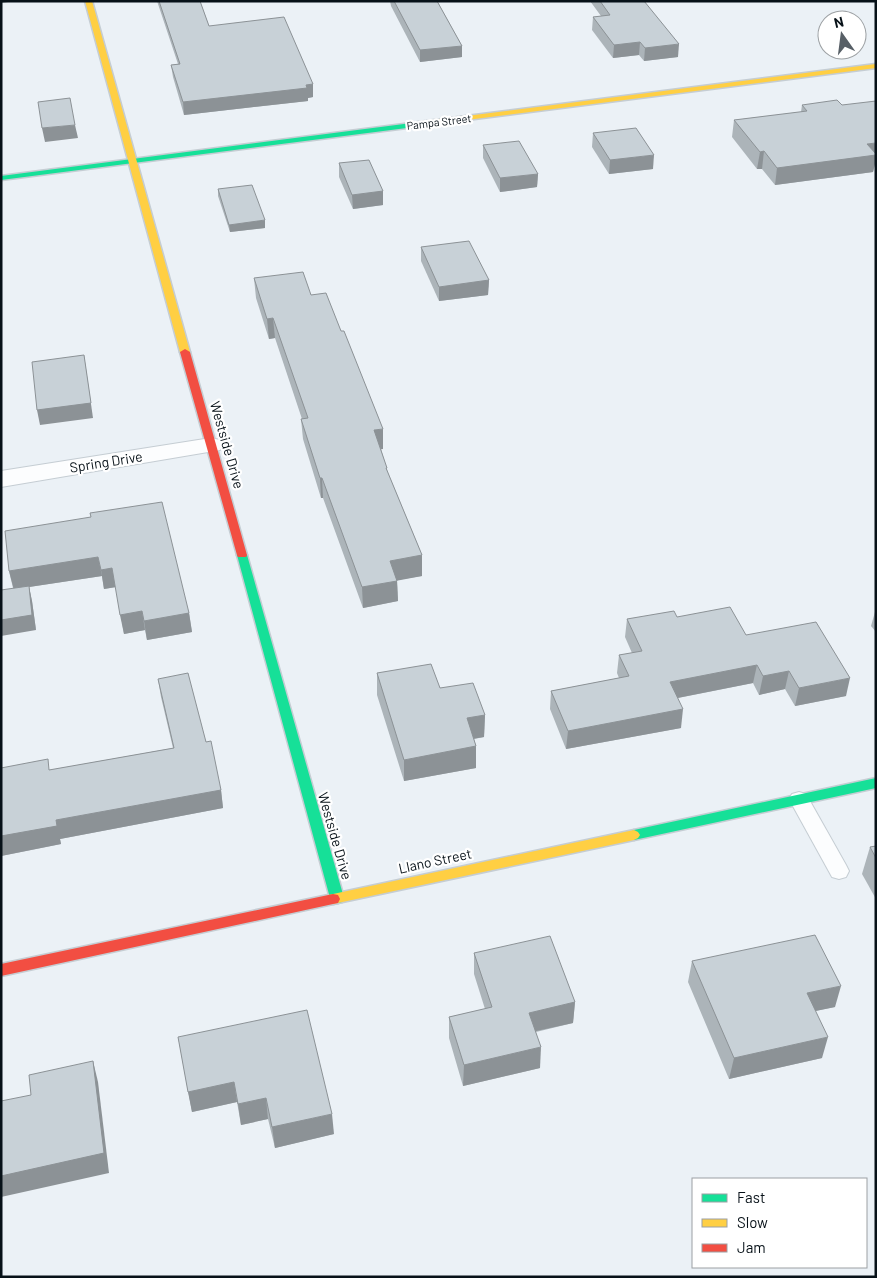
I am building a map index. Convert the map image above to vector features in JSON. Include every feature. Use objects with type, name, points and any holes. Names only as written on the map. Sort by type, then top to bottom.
[{"type":"street","name":"Westside Drive","points":[[88,1],[337,898]]},
{"type":"street","name":"Pampa Street","points":[[1,178],[876,66]]},
{"type":"street","name":"Spring Drive","points":[[1,479],[211,446]]},
{"type":"street","name":"Llano Street","points":[[1,970],[876,783]]},
{"type":"lane","points":[[799,799],[839,871]]},
{"type":"building","points":[[159,1],[200,1],[209,26],[284,17],[313,84],[306,85],[307,88],[183,102],[171,65],[180,64]]},
{"type":"building","points":[[394,1],[437,1],[462,46],[420,50]]},
{"type":"building","points":[[600,1],[644,1],[679,44],[645,48],[640,42],[614,45],[593,17],[610,15]]},
{"type":"building","points":[[70,98],[75,125],[42,128],[38,102]]},
{"type":"building","points":[[837,100],[842,105],[876,101],[876,143],[867,144],[876,155],[777,168],[764,151],[760,152],[734,120],[807,111],[802,105]]},
{"type":"building","points":[[636,128],[654,155],[610,160],[593,133]]},
{"type":"building","points":[[519,141],[538,174],[500,178],[483,145]]},
{"type":"building","points":[[369,160],[383,191],[352,195],[339,163]]},
{"type":"building","points":[[252,185],[265,220],[229,225],[218,189]]},
{"type":"building","points":[[469,241],[489,280],[439,287],[421,247]]},
{"type":"building","points":[[303,272],[311,295],[326,293],[341,331],[344,331],[383,429],[374,430],[386,468],[422,555],[390,561],[397,581],[362,587],[322,478],[320,478],[301,419],[308,418],[273,318],[267,319],[254,278]]},
{"type":"building","points":[[84,355],[91,403],[37,410],[32,362]]},
{"type":"building","points":[[162,502],[189,613],[144,621],[142,611],[120,615],[112,568],[101,570],[98,557],[9,571],[5,531],[91,517],[90,513]]},
{"type":"building","points":[[29,586],[32,615],[1,620],[1,590]]},
{"type":"building","points":[[730,607],[746,635],[816,622],[850,678],[799,688],[789,671],[763,676],[757,665],[670,682],[683,709],[568,731],[551,691],[629,676],[619,655],[642,651],[627,619],[674,611],[677,617]]},
{"type":"building","points":[[431,664],[440,688],[473,683],[485,715],[467,718],[476,746],[404,760],[377,673]]},
{"type":"building","points":[[188,673],[206,742],[211,741],[221,790],[56,820],[57,826],[1,836],[1,768],[48,759],[49,770],[174,748],[158,679]]},
{"type":"building","points":[[876,846],[876,858],[870,847]]},
{"type":"building","points":[[815,935],[841,986],[807,993],[828,1037],[734,1058],[692,961]]},
{"type":"building","points":[[550,936],[575,1002],[529,1013],[541,1047],[464,1065],[449,1017],[492,1007],[474,953]]},
{"type":"building","points":[[307,1010],[332,1114],[272,1127],[266,1098],[238,1104],[234,1082],[188,1092],[178,1037]]},
{"type":"building","points":[[93,1061],[104,1153],[1,1176],[1,1101],[31,1095],[29,1075]]},
{"type":"traffic: fast","points":[[1,178],[435,122]]},
{"type":"traffic: fast","points":[[242,555],[337,898]]},
{"type":"traffic: fast","points":[[634,835],[876,783]]},
{"type":"traffic: slow","points":[[88,1],[185,352]]},
{"type":"traffic: slow","points":[[435,122],[876,66]]},
{"type":"traffic: slow","points":[[333,899],[634,835]]},
{"type":"traffic: jam","points":[[185,352],[242,555]]},
{"type":"traffic: jam","points":[[1,970],[333,899]]}]
